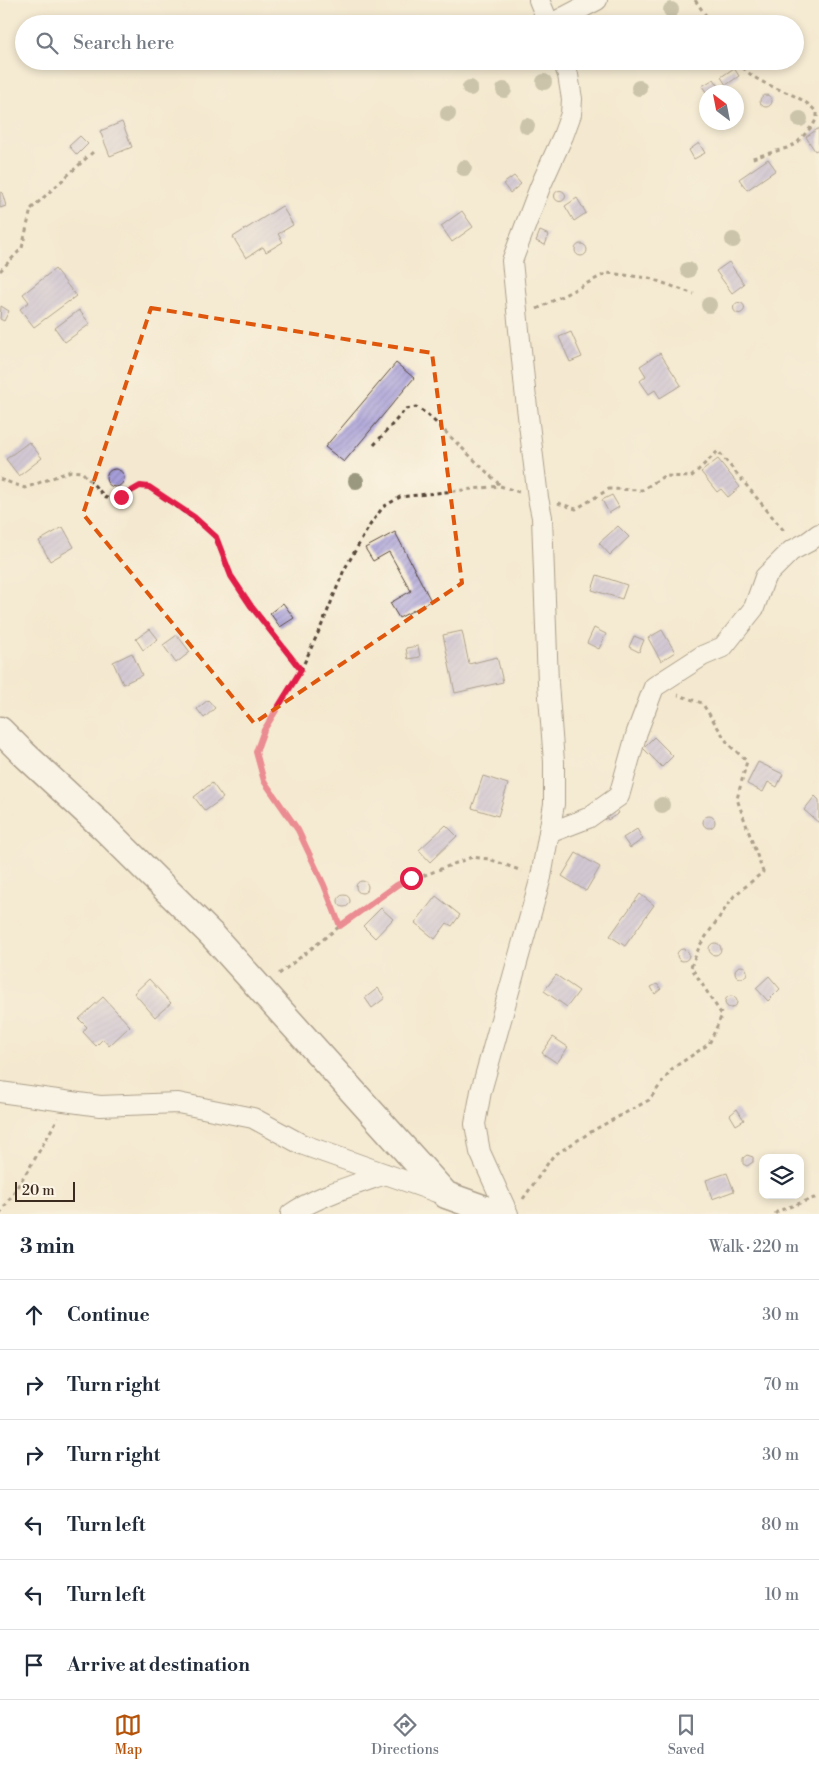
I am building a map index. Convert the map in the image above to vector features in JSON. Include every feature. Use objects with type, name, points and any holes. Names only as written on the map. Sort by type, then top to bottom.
[{"type":"street","points":[[539,0],[546,15]]},
{"type":"street","points":[[568,15],[597,0]]},
{"type":"street","points":[[508,1214],[480,1152],[475,1124],[481,1092],[541,877],[554,804],[554,762],[548,683],[542,517],[526,398],[512,262],[533,203],[571,114],[572,99],[566,70]]},
{"type":"street","points":[[549,833],[588,818],[619,796],[637,732],[654,687],[702,656],[723,647],[754,608],[765,577],[791,551],[814,538]]},
{"type":"street","points":[[0,730],[206,928],[446,1195]]},
{"type":"street","points":[[0,1092],[100,1106],[178,1103],[253,1118],[301,1144],[499,1214]]},
{"type":"street","points":[[291,1214],[337,1192],[385,1174]]},
{"type":"path","points":[[695,0],[706,15]]},
{"type":"path","points":[[744,70],[774,88],[802,100],[817,113],[817,118],[813,125],[797,143],[787,148],[749,158]]},
{"type":"path","points":[[0,271],[22,248],[31,209],[93,152]]},
{"type":"path","points":[[518,319],[607,273],[649,278],[694,294]]},
{"type":"path","points":[[374,445],[406,409],[416,407],[427,414],[500,486]]},
{"type":"path","points":[[340,926],[322,879],[298,830],[264,781],[256,752],[264,730],[301,670],[344,570],[370,525],[383,507],[400,497],[500,486],[576,509],[609,489],[642,490],[664,476],[691,477],[718,451],[787,535],[814,538]]},
{"type":"path","points":[[0,479],[25,488],[71,471],[82,472],[106,498],[121,497],[140,486],[149,487],[194,517],[216,537],[231,576],[251,606],[301,670]]},
{"type":"path","points":[[522,1199],[553,1156],[594,1130],[649,1100],[673,1068],[709,1044],[722,1015],[691,967],[700,945],[734,896],[763,872],[736,799],[747,762],[729,745],[702,703],[654,687]]},
{"type":"path","points":[[260,989],[340,926],[397,885],[411,878],[425,875],[472,856],[489,859],[541,877]]},
{"type":"path","points":[[0,1214],[33,1162],[67,1102]]},
{"type":"path","points":[[775,1214],[778,1211],[814,1198],[819,1198]]},
{"type":"highlighted area","points":[[151,308],[432,353],[462,583],[254,723],[83,514]]},
{"type":"building","points":[[731,70],[735,70],[739,76],[726,85],[721,77]]},
{"type":"building","points":[[714,79],[718,85],[704,85]]},
{"type":"building","points":[[764,95],[768,95],[772,101],[768,107],[764,107],[760,103],[760,99]]},
{"type":"building","points":[[122,122],[132,147],[110,156],[100,131]]},
{"type":"building","points":[[819,128],[819,149],[815,151],[806,137]]},
{"type":"building","points":[[80,136],[88,144],[77,155],[69,146]]},
{"type":"building","points":[[699,143],[705,153],[694,159],[689,150]]},
{"type":"building","points":[[768,159],[776,170],[747,190],[739,179]]},
{"type":"building","points":[[514,176],[521,184],[510,193],[503,184]]},
{"type":"building","points":[[560,190],[566,196],[560,202],[554,196]]},
{"type":"building","points":[[2,192],[6,206],[0,208],[0,193]]},
{"type":"building","points":[[577,198],[586,213],[574,221],[565,206]]},
{"type":"building","points":[[282,206],[293,225],[278,234],[283,242],[266,252],[263,247],[246,258],[233,237]]},
{"type":"building","points":[[462,211],[473,227],[452,242],[441,226]]},
{"type":"building","points":[[540,231],[549,235],[545,245],[536,241]]},
{"type":"building","points":[[579,244],[583,244],[587,250],[583,256],[579,256],[575,252],[575,248]]},
{"type":"building","points":[[729,262],[744,284],[732,293],[716,271]]},
{"type":"building","points":[[55,269],[76,296],[34,327],[20,309],[29,302],[23,294]]},
{"type":"building","points":[[739,302],[745,308],[739,314],[733,308]]},
{"type":"building","points":[[1,306],[9,311],[4,321],[0,319]]},
{"type":"building","points":[[79,310],[90,324],[65,342],[55,328]]},
{"type":"building","points":[[571,332],[582,357],[570,362],[559,337]]},
{"type":"building","points":[[660,353],[681,385],[660,398],[655,390],[649,394],[640,381],[646,376],[640,366]]},
{"type":"building","points":[[396,363],[414,378],[344,462],[325,447]]},
{"type":"building","points":[[29,442],[42,458],[19,476],[6,459]]},
{"type":"building","points":[[718,459],[740,487],[728,497],[721,489],[717,492],[701,472]]},
{"type":"building","points":[[115,469],[121,472],[124,478],[121,484],[115,487],[109,484],[106,478],[109,472]]},
{"type":"building","points":[[612,495],[619,507],[609,513],[602,500]]},
{"type":"building","points":[[618,526],[629,537],[610,555],[599,543]]},
{"type":"building","points":[[63,527],[74,547],[50,561],[39,541]]},
{"type":"building","points":[[395,532],[431,601],[399,618],[390,603],[411,591],[389,552],[373,561],[365,548]]},
{"type":"building","points":[[597,575],[627,585],[622,599],[592,590]]},
{"type":"building","points":[[283,603],[294,618],[280,627],[270,613]]},
{"type":"building","points":[[594,628],[606,634],[599,649],[587,643]]},
{"type":"building","points":[[150,629],[158,639],[143,650],[136,639]]},
{"type":"building","points":[[662,630],[675,652],[661,661],[648,638]]},
{"type":"building","points":[[462,631],[469,664],[497,657],[503,682],[455,693],[443,635]]},
{"type":"building","points":[[177,635],[190,652],[176,663],[163,645]]},
{"type":"building","points":[[634,636],[644,640],[639,652],[629,647]]},
{"type":"building","points":[[418,646],[420,657],[408,659],[406,648]]},
{"type":"building","points":[[132,653],[142,675],[123,684],[113,662]]},
{"type":"building","points":[[208,700],[215,708],[204,718],[197,709]]},
{"type":"building","points":[[654,737],[673,756],[662,767],[643,748]]},
{"type":"building","points":[[758,762],[783,774],[777,787],[768,782],[763,792],[747,784]]},
{"type":"building","points":[[483,776],[508,784],[498,816],[472,808]]},
{"type":"building","points":[[212,783],[223,798],[205,811],[194,797]]},
{"type":"building","points":[[815,796],[819,800],[819,823],[804,810]]},
{"type":"building","points":[[615,806],[619,813],[608,820],[604,813]]},
{"type":"building","points":[[707,816],[711,816],[715,822],[711,828],[707,828],[703,824],[703,820]]},
{"type":"building","points":[[446,825],[457,836],[430,862],[419,850]]},
{"type":"building","points":[[637,829],[643,839],[630,848],[623,838]]},
{"type":"building","points":[[576,853],[600,867],[586,891],[562,876]]},
{"type":"building","points":[[364,881],[367,882],[367,892],[360,893],[357,892],[356,885],[357,882]]},
{"type":"building","points":[[640,894],[654,905],[625,946],[610,936]]},
{"type":"building","points":[[342,895],[346,895],[350,901],[346,907],[342,907],[338,903],[338,899]]},
{"type":"building","points":[[436,896],[460,915],[452,926],[447,923],[435,939],[415,923]]},
{"type":"building","points":[[381,908],[393,919],[375,938],[363,926]]},
{"type":"building","points":[[713,943],[717,943],[721,949],[717,955],[713,955],[709,951],[709,947]]},
{"type":"building","points":[[681,949],[685,949],[689,955],[685,961],[681,961],[677,957],[677,953]]},
{"type":"building","points":[[743,966],[746,967],[746,977],[739,978],[736,977],[735,970],[736,967]]},
{"type":"building","points":[[556,975],[579,991],[567,1007],[544,991]]},
{"type":"building","points":[[769,976],[780,989],[768,1001],[756,988]]},
{"type":"building","points":[[149,979],[171,1003],[155,1017],[134,993]]},
{"type":"building","points":[[657,984],[661,989],[655,994],[651,987]]},
{"type":"building","points":[[378,988],[385,998],[372,1008],[365,998]]},
{"type":"building","points":[[733,996],[736,997],[736,1007],[729,1008],[726,1007],[725,1000],[726,997]]},
{"type":"building","points":[[103,997],[130,1026],[109,1046],[103,1039],[96,1046],[83,1032],[87,1027],[79,1019]]},
{"type":"building","points":[[553,1037],[568,1047],[557,1063],[542,1053]]},
{"type":"building","points":[[737,1109],[744,1120],[736,1125],[730,1115]]},
{"type":"building","points":[[747,1155],[753,1157],[753,1162],[747,1166],[743,1164],[743,1158]]},
{"type":"building","points":[[727,1173],[734,1191],[712,1199],[706,1180]]},
{"type":"route","points":[[121,497],[140,486],[149,487],[206,527],[216,537],[231,576],[251,606],[301,670],[264,730],[256,752],[264,781],[298,830],[320,874],[340,926],[397,885],[411,878]]}]
